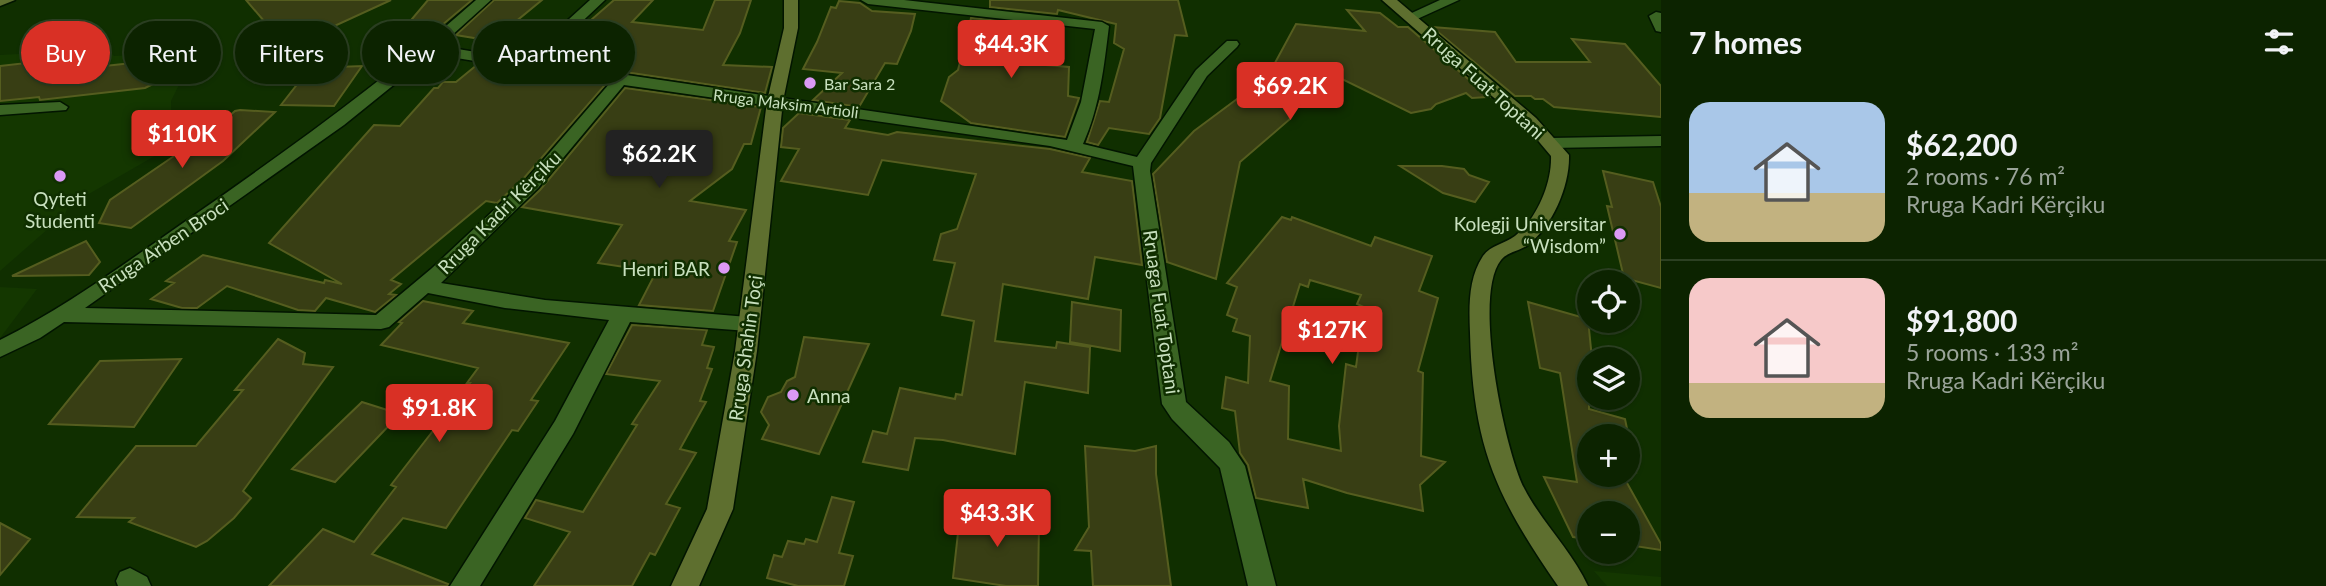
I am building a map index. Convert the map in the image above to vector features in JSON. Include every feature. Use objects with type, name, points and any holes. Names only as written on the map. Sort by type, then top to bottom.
[{"type":"street","points":[[0,2],[8,0]]},
{"type":"street","name":"Rruga Arben Broci","points":[[459,22],[484,0]]},
{"type":"street","points":[[575,21],[598,0]]},
{"type":"street","name":"Rruga Shahin Toçi","points":[[685,586],[720,509],[766,194],[775,102],[791,28],[791,0]]},
{"type":"street","points":[[868,0],[1102,26],[1095,82],[1083,125],[1073,146]]},
{"type":"street","name":"Rruga Fuat Toptani","points":[[1389,0],[1530,121],[1551,143],[1561,161],[1554,191],[1529,234],[1520,242],[1494,255],[1488,267],[1480,319],[1482,360],[1496,451],[1507,479],[1540,538],[1574,586]]},
{"type":"street","points":[[1410,17],[1452,0]]},
{"type":"street","points":[[1142,163],[1201,73],[1232,44]]},
{"type":"street","name":"Rruga Maksim Artioli","points":[[635,83],[1073,146],[1142,163]]},
{"type":"street","name":"Rruga Arben Broci","points":[[0,349],[61,315],[184,232],[338,122],[385,84]]},
{"type":"street","name":"Rruga Kadri Kërçiku","points":[[425,286],[532,184],[617,84]]},
{"type":"street","points":[[0,110],[60,107]]},
{"type":"street","points":[[1551,143],[1661,141]]},
{"type":"street","name":"Rruaga Fuat Toptani","points":[[1142,163],[1174,404],[1182,415],[1227,456],[1233,466],[1262,586]]},
{"type":"street","points":[[61,315],[369,323],[385,319],[425,286]]},
{"type":"street","name":"Rruga Kadri Kërçiku","points":[[425,286],[504,302],[748,324]]},
{"type":"street","points":[[464,586],[557,438],[623,314]]},
{"type":"shaded area","name":"Qyteti Studenti","points":[[110,52],[114,56],[124,56],[124,84],[179,84],[171,101],[172,146],[68,206],[65,214],[0,271],[0,55],[21,54],[21,84],[110,84]]},
{"type":"shaded area","name":"Qyteti Studenti","points":[[0,287],[37,289],[0,338]]},
{"type":"shaded area","points":[[1594,571],[1661,577],[1661,586],[1607,586]]},
{"type":"building","points":[[246,0],[391,0],[345,21],[264,21]]},
{"type":"building","points":[[428,0],[472,0],[447,21],[410,21]]},
{"type":"building","points":[[494,0],[542,0],[516,21],[473,21],[473,38],[459,36],[459,32]]},
{"type":"building","points":[[614,0],[653,0],[633,21],[590,21]]},
{"type":"building","points":[[715,0],[751,0],[740,33],[723,65],[772,67],[765,93],[635,74],[635,22],[703,30]]},
{"type":"building","points":[[990,0],[1178,0],[1187,36],[1175,35],[1160,118],[1149,134],[1109,128],[1098,145],[1087,142],[1100,101],[1109,102],[1124,49],[1114,43],[1116,24],[1058,10],[1057,14],[990,7]]},
{"type":"building","points":[[839,1],[860,3],[872,11],[915,14],[897,64],[885,63],[859,107],[813,100],[842,73],[803,69],[831,7],[836,8]]},
{"type":"building","points":[[1347,10],[1380,13],[1398,27],[1408,27],[1489,97],[1472,98],[1466,93],[1436,104],[1431,109],[1411,113],[1330,73],[1317,96],[1283,87],[1290,119],[1240,162],[1216,279],[1167,262],[1153,174],[1194,131],[1237,99],[1250,101],[1269,74],[1296,24],[1365,31]]},
{"type":"building","points":[[971,18],[1054,27],[1046,65],[1069,67],[1068,96],[1079,98],[1065,137],[971,123],[941,101],[949,77],[958,70]]},
{"type":"building","points":[[1432,27],[1495,32],[1516,62],[1590,62],[1572,39],[1625,44],[1661,86],[1661,117],[1554,107],[1543,99],[1515,96]]},
{"type":"building","points":[[21,64],[21,84],[110,84],[110,65],[124,64],[124,84],[153,84],[145,88],[40,100],[39,97],[0,101],[0,66]]},
{"type":"building","points":[[362,66],[334,106],[281,105],[297,84],[348,84],[348,67]]},
{"type":"building","points":[[473,68],[473,84],[605,85],[524,178],[497,203],[486,201],[391,280],[401,284],[389,294],[396,295],[375,312],[326,298],[315,311],[298,310],[227,286],[197,308],[182,308],[151,299],[174,283],[166,281],[203,255],[324,283],[325,280],[342,284],[269,243],[374,125],[400,126],[434,88],[441,84],[459,84],[459,80]]},
{"type":"building","points":[[625,88],[761,107],[751,144],[744,144],[732,169],[690,201],[746,210],[729,241],[737,242],[713,311],[639,305],[654,276],[649,275],[651,271],[598,263],[622,225],[522,207],[540,190]]},
{"type":"building","points":[[235,111],[275,112],[223,161],[131,228],[99,223],[110,200],[177,154],[185,155]]},
{"type":"building","points":[[799,113],[850,120],[845,128],[888,135],[897,132],[1050,149],[1090,158],[1082,172],[1132,181],[1142,265],[1095,257],[1088,299],[1003,284],[995,341],[1056,348],[1057,342],[1090,347],[1088,393],[1025,382],[1015,454],[943,440],[915,438],[908,470],[863,462],[873,431],[887,434],[900,388],[955,399],[956,394],[962,395],[974,321],[942,315],[955,263],[934,260],[941,234],[957,229],[976,174],[882,160],[868,195],[781,181],[799,149],[781,147],[783,128]]},
{"type":"building","points":[[1400,166],[1464,169],[1469,175],[1489,182],[1475,202],[1443,193]]},
{"type":"building","points":[[1603,171],[1653,182],[1661,207],[1661,288],[1640,282],[1640,270],[1622,270],[1607,206],[1612,207]]},
{"type":"building","points":[[1282,217],[1291,220],[1292,217],[1371,246],[1375,237],[1432,256],[1419,291],[1438,298],[1418,371],[1423,373],[1421,456],[1445,462],[1420,485],[1423,511],[1347,493],[1303,479],[1308,508],[1256,498],[1248,465],[1240,453],[1235,411],[1222,408],[1226,377],[1248,383],[1250,336],[1233,331],[1237,319],[1227,315],[1237,287],[1227,283]],"holes":[[[1310,280],[1361,295],[1357,304],[1364,307],[1356,367],[1346,364],[1339,426],[1341,451],[1288,439],[1289,386],[1270,381],[1300,284],[1308,287]]]},
{"type":"building","points":[[86,241],[100,262],[89,275],[12,276]]},
{"type":"building","points":[[423,301],[473,311],[463,323],[569,343],[531,400],[538,401],[518,431],[512,430],[446,528],[403,518],[372,554],[448,584],[447,586],[269,586],[323,529],[354,542],[396,487],[391,485],[470,383],[467,383],[478,368],[381,345],[402,323],[399,322]]},
{"type":"building","points":[[1072,302],[1121,310],[1120,351],[1070,342]]},
{"type":"building","points":[[1528,302],[1577,316],[1577,333],[1589,333],[1591,347],[1577,347],[1577,410],[1593,410],[1625,419],[1626,424],[1577,424],[1577,482],[1560,373],[1540,368]]},
{"type":"building","points":[[632,325],[707,330],[702,345],[714,347],[707,368],[712,369],[700,401],[706,402],[680,449],[696,453],[666,504],[680,508],[655,555],[650,553],[632,586],[534,586],[570,532],[525,518],[536,500],[583,512],[637,425],[632,424],[660,381],[606,374]]},
{"type":"building","points":[[804,337],[869,344],[819,454],[762,439],[769,425],[761,412],[768,397],[781,392],[787,381],[795,377]]},
{"type":"building","points":[[278,339],[305,353],[303,364],[333,367],[243,491],[251,498],[234,518],[196,547],[129,522],[134,518],[77,517],[136,446],[196,446],[243,390],[235,390]]},
{"type":"building","points":[[181,359],[134,427],[49,424],[100,361]]},
{"type":"building","points":[[362,402],[400,414],[335,482],[292,469]]},
{"type":"building","points":[[1085,446],[1135,451],[1156,446],[1156,474],[1171,586],[1093,586],[1091,551],[1075,550],[1089,527]]},
{"type":"building","points":[[1544,477],[1577,482],[1577,487],[1629,487],[1637,501],[1577,501],[1577,538],[1573,537]]},
{"type":"building","points":[[832,497],[854,502],[839,553],[853,556],[844,586],[798,586],[767,578],[774,555],[782,557],[788,541],[804,544],[806,539],[817,542]]},
{"type":"building","points":[[961,506],[1004,512],[1004,517],[1039,523],[1038,586],[1006,586],[953,578]]},
{"type":"building","points":[[1640,506],[1661,544],[1661,550],[1640,547]]},
{"type":"building","points":[[0,523],[30,539],[0,575]]},
{"type":"place","name":"Bar Sara 2","points":[[810,83]]},
{"type":"place","name":"Qyteti Studenti","points":[[60,176]]},
{"type":"place","name":"Kolegji Universitar “Wisdom”","points":[[1620,234]]},
{"type":"place","name":"Henri BAR","points":[[724,268]]},
{"type":"place","name":"Anna","points":[[793,395]]}]
